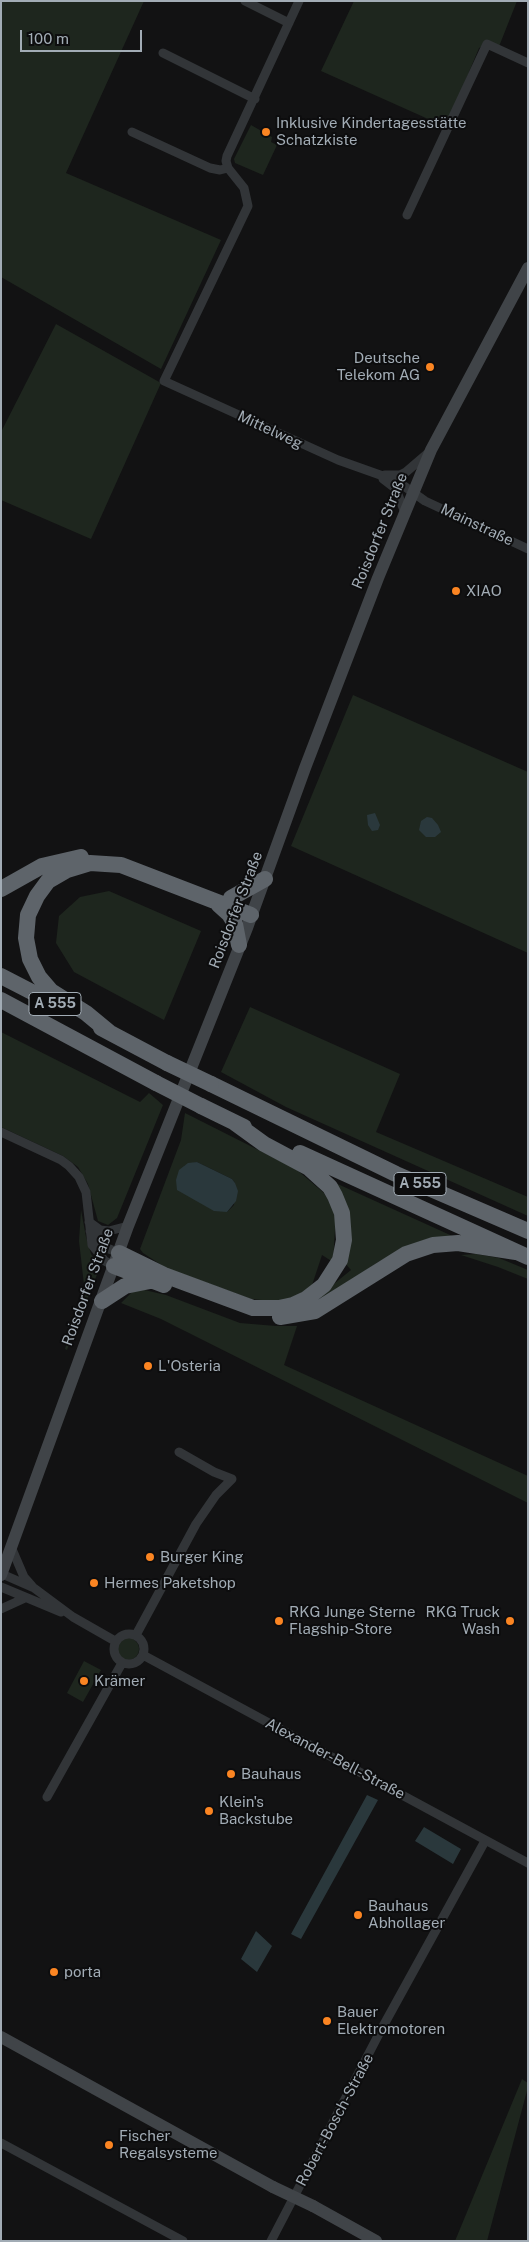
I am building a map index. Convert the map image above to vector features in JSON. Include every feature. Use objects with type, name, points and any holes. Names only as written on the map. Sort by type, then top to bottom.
[{"type":"highway","points":[[1,889],[42,866],[73,857],[104,856],[133,862],[224,901],[229,914],[236,924],[240,945]]},
{"type":"highway","points":[[109,1032],[86,1013],[51,990],[39,977],[30,958],[26,938],[28,915],[37,896],[48,881],[67,870],[90,863],[121,865],[253,911]]},
{"type":"highway","points":[[224,901],[265,879]]},
{"type":"highway","name":"A 555","points":[[1,976],[167,1063],[396,1174],[528,1231]]},
{"type":"highway","name":"A 555","points":[[1,1000],[235,1123],[522,1254]]},
{"type":"highway","points":[[116,1260],[164,1275],[253,1308],[280,1308],[293,1305],[306,1300],[324,1285],[336,1268],[344,1246],[344,1223],[335,1196],[330,1187],[309,1168],[264,1144],[235,1123]]},
{"type":"highway","points":[[116,1260],[152,1281],[245,1316],[278,1318],[315,1311],[406,1254],[433,1245],[458,1243],[522,1254]]},
{"type":"highway","points":[[102,1301],[125,1286],[152,1281]]},
{"type":"main road","name":"Roisdorfer Straße","points":[[2,1574],[128,1226],[240,945],[345,662],[413,492],[431,450],[528,268]]},
{"type":"main road","points":[[1,2037],[273,2187],[376,2241]]},
{"type":"street","points":[[245,1],[289,23]]},
{"type":"street","points":[[132,132],[210,168],[220,170],[228,168],[226,161],[228,156],[299,1]]},
{"type":"street","points":[[407,215],[487,44],[528,63]]},
{"type":"street","points":[[163,53],[255,99]]},
{"type":"street","name":"Mittelweg","points":[[228,168],[244,188],[248,206],[164,381],[338,460],[396,481],[425,501]]},
{"type":"street","name":"Mittelweg","points":[[377,474],[393,475],[406,472],[431,450]]},
{"type":"street","name":"Mittelweg","points":[[377,474],[396,490],[405,513]]},
{"type":"street","name":"Mainstraße","points":[[425,501],[528,549]]},
{"type":"street","points":[[1,1132],[69,1166],[79,1177],[86,1192],[92,1244],[98,1254],[116,1260]]},
{"type":"street","points":[[90,1227],[108,1231],[128,1226]]},
{"type":"street","points":[[90,1227],[116,1260]]},
{"type":"street","points":[[136,1635],[196,1524],[216,1495],[232,1479],[214,1472],[179,1452]]},
{"type":"street","points":[[12,1549],[24,1577],[34,1588],[73,1617],[115,1641]]},
{"type":"street","points":[[2,1574],[34,1588]]},
{"type":"street","points":[[1,1587],[73,1617]]},
{"type":"street","points":[[1,1609],[25,1598]]},
{"type":"street","points":[[125,1634],[136,1635],[144,1644],[143,1655],[134,1664],[122,1663],[114,1653],[115,1641],[125,1634]]},
{"type":"street","name":"Alexander-Bell-Straße","points":[[143,1655],[485,1841],[528,1862]]},
{"type":"street","points":[[47,1797],[122,1663]]},
{"type":"street","name":"Robert-Bosch-Straße","points":[[271,2241],[381,2030],[485,1841]]},
{"type":"street","points":[[1,2143],[183,2241]]},
{"type":"shaded area","points":[[1,1],[144,1],[66,173],[221,240],[161,369],[1,277]]},
{"type":"shaded area","points":[[354,1],[517,1],[498,49],[487,44],[479,48],[446,127],[321,71]]},
{"type":"shaded area","points":[[251,125],[272,137],[271,142],[277,145],[263,175],[235,163],[234,159]]},
{"type":"shaded area","points":[[56,324],[161,383],[91,539],[1,500],[1,432]]},
{"type":"shaded area","points":[[353,695],[528,772],[528,953],[291,846]]},
{"type":"shaded area","points":[[375,813],[380,825],[378,830],[372,831],[368,825],[367,815]]},
{"type":"shaded area","points":[[427,817],[432,818],[441,832],[435,837],[426,837],[419,830],[421,821]]},
{"type":"shaded area","points":[[109,891],[201,931],[164,1020],[74,972],[56,943],[59,916],[80,897]]},
{"type":"shaded area","points":[[250,1007],[400,1074],[376,1132],[528,1197],[528,1216],[286,1107],[221,1072]]},
{"type":"shaded area","points":[[1,1032],[140,1102],[149,1093],[163,1105],[117,1218],[108,1225],[98,1221],[88,1184],[78,1167],[63,1156],[1,1127]]},
{"type":"shaded area","points":[[185,1113],[296,1169],[324,1193],[336,1213],[333,1262],[322,1255],[311,1288],[282,1302],[251,1299],[166,1268],[143,1253],[140,1249],[181,1140]],"holes":[[[197,1162],[232,1179],[235,1183],[234,1205],[227,1212],[184,1166]]]},
{"type":"shaded area","points":[[197,1162],[232,1179],[235,1183],[238,1191],[236,1201],[227,1212],[214,1211],[177,1190],[176,1180],[179,1170],[188,1163]]},
{"type":"shaded area","points":[[331,1181],[459,1239],[419,1242],[378,1262],[323,1300],[319,1296],[351,1270],[344,1262]]},
{"type":"shaded area","points":[[81,1210],[91,1254],[100,1267],[67,1350],[65,1349],[84,1285],[79,1241]]},
{"type":"shaded area","points":[[476,1254],[499,1258],[528,1270],[528,1279],[461,1255]]},
{"type":"shaded area","points":[[136,1288],[166,1295],[240,1323],[297,1326],[284,1365],[528,1476],[528,1503],[161,1319],[121,1303]]},
{"type":"shaded area","points":[[128,1638],[138,1645],[139,1649],[132,1659],[128,1660],[118,1653],[117,1649],[124,1639]]},
{"type":"shaded area","name":"Krämer","points":[[84,1661],[101,1670],[83,1702],[67,1693]]},
{"type":"shaded area","points":[[367,1795],[378,1800],[301,1939],[291,1934]]},
{"type":"shaded area","points":[[424,1827],[461,1849],[453,1864],[415,1841]]},
{"type":"shaded area","points":[[256,1931],[272,1946],[257,1972],[241,1959]]},
{"type":"shaded area","points":[[522,2079],[528,2083],[528,2087],[487,2241],[455,2241]]},
{"type":"place","name":"Inklusive Kindertagesstätte Schatzkiste","points":[[266,132]]},
{"type":"place","name":"Deutsche Telekom AG","points":[[430,367]]},
{"type":"place","name":"XIAO","points":[[456,591]]},
{"type":"place","name":"L'Osteria","points":[[148,1366]]},
{"type":"place","name":"Burger King","points":[[150,1557]]},
{"type":"place","name":"Hermes Paketshop","points":[[94,1583]]},
{"type":"place","name":"RKG Junge Sterne Flagship-Store","points":[[279,1621]]},
{"type":"place","name":"RKG Truck Wash","points":[[510,1621]]},
{"type":"place","name":"Krämer","points":[[84,1681]]},
{"type":"place","name":"Bauhaus","points":[[231,1774]]},
{"type":"place","name":"Klein's Backstube","points":[[209,1811]]},
{"type":"place","name":"Bauhaus Abhollager","points":[[358,1915]]},
{"type":"place","name":"porta","points":[[54,1972]]},
{"type":"place","name":"Bauer Elektromotoren","points":[[327,2021]]},
{"type":"place","name":"Fischer Regalsysteme","points":[[109,2145]]}]
